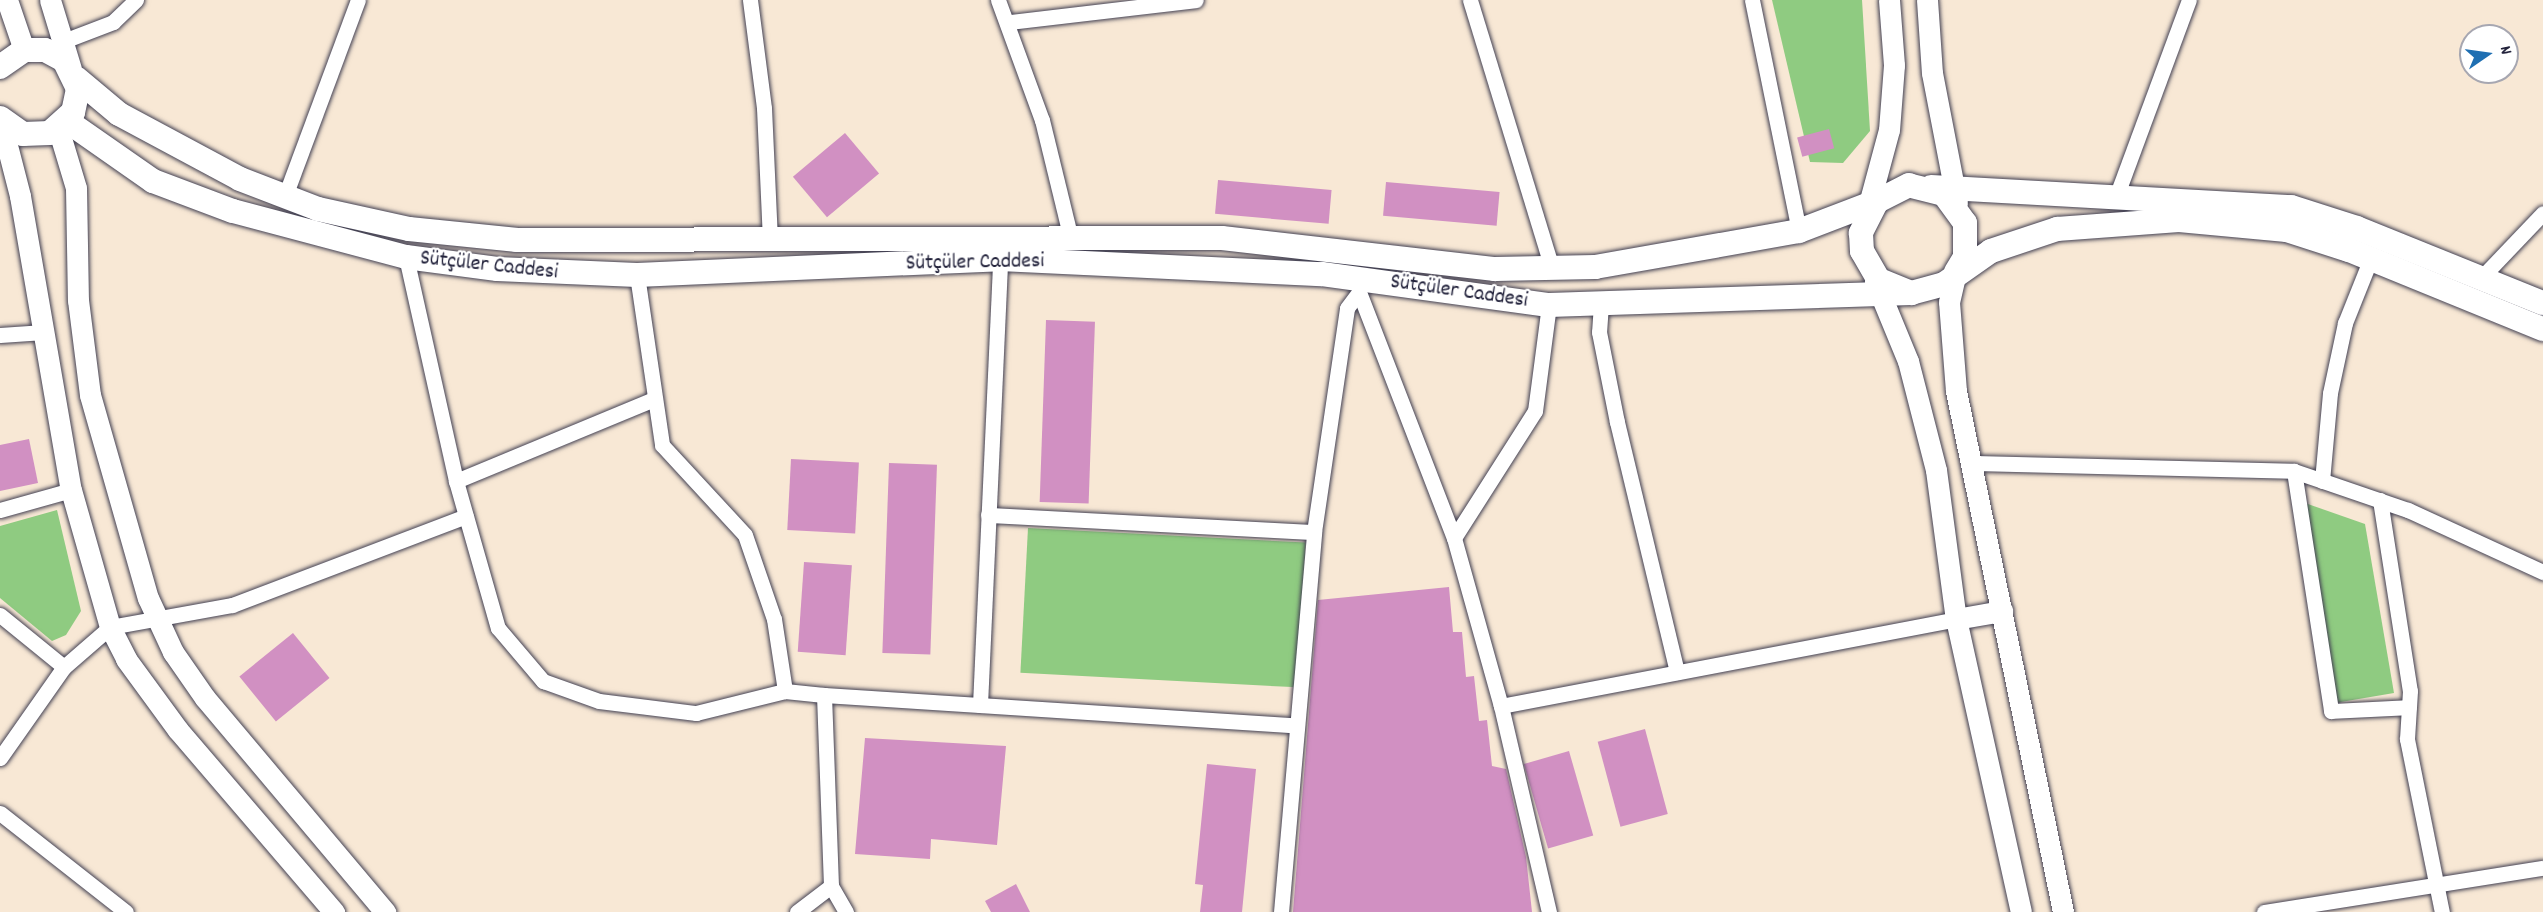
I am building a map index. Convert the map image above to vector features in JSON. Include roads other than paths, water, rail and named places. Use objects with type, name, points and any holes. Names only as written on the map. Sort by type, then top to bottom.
[{"type":"main road","points":[[7,0],[9,55]]},
{"type":"main road","points":[[0,118],[32,135],[63,125],[77,101],[73,74],[61,42],[50,0]]},
{"type":"main road","points":[[1889,0],[1894,65],[1889,130],[1871,206],[1861,233],[1868,267],[1908,361],[1936,470],[1956,619],[2021,912]]},
{"type":"main road","points":[[1927,0],[1932,73],[1955,198],[1968,240],[1956,272],[1949,302],[1950,336],[1972,464],[2062,912]]},
{"type":"main road","name":"Sütçüler Caddesi","points":[[9,55],[55,54],[73,74],[119,114],[240,179],[285,196],[409,229],[517,240],[1070,235],[1222,238],[1495,269],[1595,267],[1799,231],[1871,206]]},
{"type":"main road","points":[[0,118],[44,332],[71,490],[110,627],[126,659],[178,730],[327,909]]},
{"type":"main road","points":[[63,125],[76,188],[78,300],[90,395],[126,536],[157,617],[173,652],[205,698],[385,912]]},
{"type":"main road","name":"Sütçüler Caddesi","points":[[63,125],[153,181],[233,211],[406,257],[497,270],[637,275],[1000,260],[1359,285],[1549,305],[1911,293]]},
{"type":"main road","points":[[1871,206],[1892,190],[1927,187],[1955,198],[2116,197],[2291,207],[2481,277],[2543,303]]},
{"type":"main road","points":[[1868,267],[1880,280],[1911,293],[1936,288],[1956,272],[1990,251],[2057,229],[2179,220],[2287,230],[2371,258],[2543,328]]},
{"type":"main road","points":[[1956,619],[2002,611]]},
{"type":"street","points":[[61,42],[113,22],[136,0]]},
{"type":"street","points":[[285,196],[358,0]]},
{"type":"street","points":[[750,0],[764,108],[770,238]]},
{"type":"street","points":[[998,0],[1010,22],[1042,120],[1070,235]]},
{"type":"street","points":[[1010,22],[1196,0]]},
{"type":"street","points":[[1470,0],[1552,268]]},
{"type":"street","points":[[1752,0],[1799,231]]},
{"type":"street","points":[[2116,197],[2189,0]]},
{"type":"street","points":[[2481,277],[2543,213]]},
{"type":"street","points":[[406,257],[456,480],[498,628],[543,681],[599,701],[696,712],[784,692],[1297,726]]},
{"type":"street","points":[[2322,480],[2330,393],[2343,333],[2371,258]]},
{"type":"street","points":[[980,705],[1000,260]]},
{"type":"street","points":[[637,275],[662,444],[745,536],[774,620],[784,692]]},
{"type":"street","points":[[1281,912],[1314,532],[1347,308],[1359,285]]},
{"type":"street","points":[[1359,285],[1454,538],[1501,706],[1549,912]]},
{"type":"street","points":[[1601,304],[1599,332],[1615,411],[1677,672]]},
{"type":"street","points":[[1454,538],[1535,411],[1549,305]]},
{"type":"street","points":[[0,335],[44,332]]},
{"type":"street","points":[[456,480],[654,399]]},
{"type":"street","points":[[1972,464],[2294,471],[2380,500],[2543,572]]},
{"type":"street","points":[[2294,471],[2331,711],[2409,707]]},
{"type":"street","points":[[0,510],[71,490]]},
{"type":"street","points":[[2380,500],[2409,707],[2407,739],[2434,886],[2442,912]]},
{"type":"street","points":[[988,515],[1314,532]]},
{"type":"street","points":[[0,758],[64,667],[110,627],[157,617],[232,606],[466,516]]},
{"type":"street","points":[[0,615],[64,667]]},
{"type":"street","points":[[1501,706],[1956,619]]},
{"type":"street","points":[[824,695],[831,886],[846,912]]},
{"type":"street","points":[[0,813],[126,912]]},
{"type":"street","points":[[2264,912],[2543,868]]},
{"type":"street","points":[[797,912],[831,886]]}]
